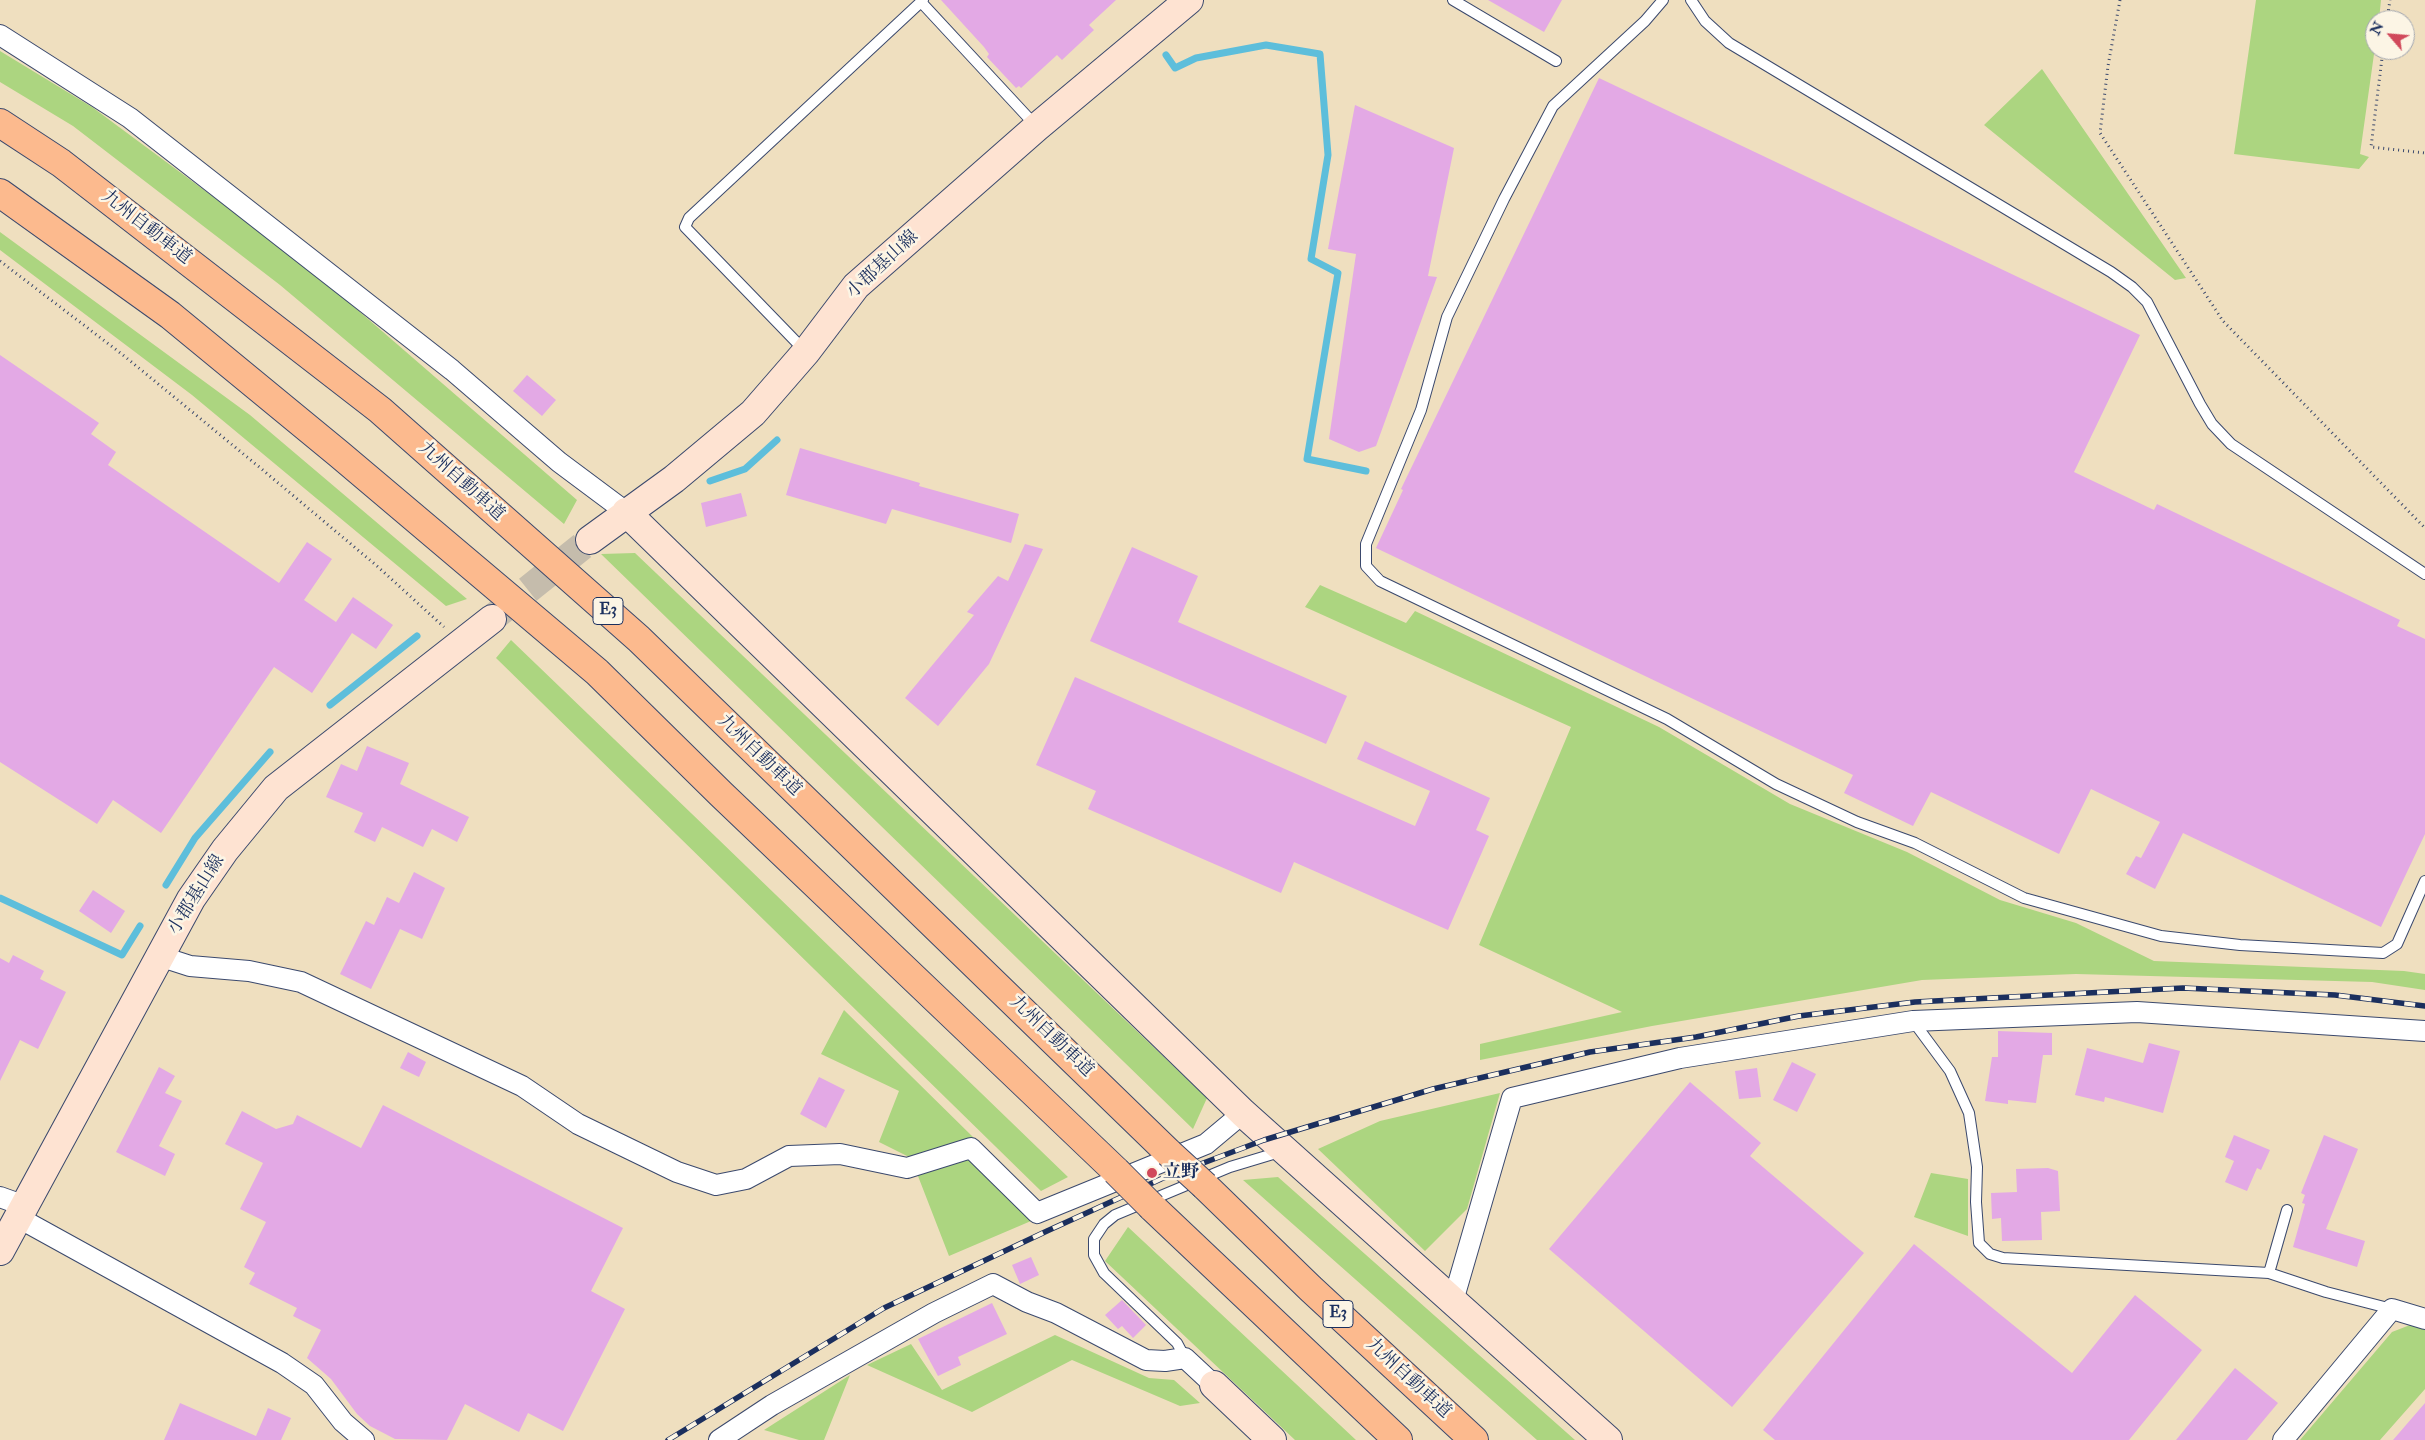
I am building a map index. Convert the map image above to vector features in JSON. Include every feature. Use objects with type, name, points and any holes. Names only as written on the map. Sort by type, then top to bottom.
[{"type":"highway","name":"九州自動車道","points":[[0,123],[61,163],[380,410],[639,639],[1169,1153],[1310,1288],[1474,1440]]},
{"type":"highway","points":[[0,193],[170,315],[339,454],[597,672],[721,794],[1398,1440]]},
{"type":"main road","name":"小郡基山線","points":[[590,540],[626,512],[674,479],[753,413],[806,352],[856,286],[1181,2]]},
{"type":"main road","points":[[626,512],[1243,1113],[1608,1440]]},
{"type":"main road","name":"小郡基山線","points":[[0,1252],[191,898],[225,850],[276,788],[492,619]]},
{"type":"main road","points":[[1214,1385],[1272,1440]]},
{"type":"street","points":[[0,35],[130,118],[429,352],[559,462],[626,512]]},
{"type":"street","points":[[159,956],[190,966],[249,971],[301,982],[522,1086],[578,1124],[677,1172],[716,1185],[746,1180],[789,1156],[840,1154],[907,1168],[971,1148],[1037,1214],[1206,1144],[1243,1113]]},
{"type":"street","points":[[1453,1301],[1512,1098],[1680,1058],[1913,1022],[2137,1012],[2425,1031]]},
{"type":"street","points":[[0,1197],[22,1212],[282,1363],[314,1385],[343,1422],[364,1440]]},
{"type":"street","points":[[719,1440],[772,1405],[857,1356],[934,1313],[993,1284],[1064,1317],[1146,1360],[1165,1361],[1185,1358],[1214,1385]]},
{"type":"street","points":[[2283,1440],[2392,1310],[2425,1320]]},
{"type":"lane","points":[[1453,0],[1556,61]]},
{"type":"lane","points":[[1664,0],[1645,22],[1553,106],[1504,199],[1448,317],[1421,410],[1366,544],[1366,566],[1380,581],[1668,719],[1776,784],[1857,822],[1915,843],[2024,898],[2161,936],[2240,945],[2383,953],[2397,944],[2425,881]]},
{"type":"lane","points":[[1692,0],[1705,21],[1729,43],[2102,267],[2132,287],[2147,302],[2212,424],[2231,444],[2425,574]]},
{"type":"lane","points":[[806,352],[685,227],[689,218],[922,1],[1037,127]]},
{"type":"lane","points":[[1913,1022],[1950,1071],[1969,1113],[1977,1167],[1976,1202],[1979,1243],[1990,1254],[2002,1258],[2268,1273],[2326,1292],[2392,1310]]},
{"type":"lane","points":[[1185,1358],[1177,1343],[1104,1273],[1094,1254],[1094,1240],[1104,1224],[1115,1215],[1230,1168],[1285,1150]]},
{"type":"lane","points":[[2268,1273],[2287,1210]]},
{"type":"path","points":[[2120,0],[2108,66],[2100,133],[2224,321],[2425,528]]},
{"type":"path","points":[[2382,60],[2371,147],[2425,154]]},
{"type":"path","points":[[0,262],[123,355],[258,466],[377,566],[461,643]]},
{"type":"green space","points":[[2256,0],[2381,0],[2380,10],[2365,10],[2365,60],[2373,60],[2360,154],[2369,157],[2359,169],[2234,154]]},
{"type":"green space","points":[[0,51],[92,107],[308,267],[577,500],[564,524],[280,285],[73,126],[0,82]]},
{"type":"green space","points":[[2042,69],[2186,278],[2175,280],[1984,125]]},
{"type":"green space","points":[[0,232],[250,415],[467,599],[446,606],[192,395],[0,250]]},
{"type":"green space","points":[[635,553],[1207,1098],[1193,1129],[601,554]]},
{"type":"green space","points":[[1320,585],[1406,623],[1415,611],[1659,727],[1790,804],[1907,852],[2000,900],[2076,923],[2154,961],[2404,971],[2425,974],[2425,990],[2372,982],[2076,974],[1922,980],[1652,1026],[1480,1060],[1480,1044],[1622,1012],[1479,945],[1571,727],[1305,607]]},
{"type":"green space","points":[[511,640],[1068,1177],[1041,1191],[496,658]]},
{"type":"green space","points":[[844,1010],[974,1138],[958,1145],[1031,1221],[949,1256],[911,1158],[879,1142],[899,1091],[821,1054]]},
{"type":"green space","points":[[1500,1093],[1467,1209],[1425,1251],[1318,1149],[1380,1121]]},
{"type":"green space","points":[[1931,1173],[1968,1179],[1968,1236],[1914,1217]]},
{"type":"green space","points":[[1278,1177],[1575,1440],[1537,1440],[1243,1180]]},
{"type":"green space","points":[[1128,1227],[1356,1440],[1295,1440],[1105,1261]]},
{"type":"green space","points":[[2410,1325],[2425,1328],[2425,1389],[2380,1440],[2300,1440],[2392,1332]]},
{"type":"green space","points":[[1055,1335],[1149,1378],[1174,1380],[1200,1403],[1180,1406],[1072,1360],[972,1412],[867,1365],[911,1344],[942,1390]]},
{"type":"green space","points":[[850,1375],[824,1440],[799,1440],[764,1430]]},
{"type":"building","points":[[941,0],[1116,0],[1089,25],[1094,30],[1062,60],[1057,55],[1021,88],[1019,86],[1016,88],[987,57],[989,54],[984,47]]},
{"type":"building","points":[[1488,0],[1562,0],[1544,32]]},
{"type":"building","points":[[1599,78],[2140,335],[2074,472],[2154,510],[2157,504],[2400,620],[2397,626],[2425,639],[2425,834],[2381,927],[2183,833],[2155,889],[2126,874],[2136,856],[2141,858],[2160,822],[2091,789],[2059,854],[1931,792],[1913,826],[1844,793],[1853,775],[1376,548],[1403,490],[1401,489]]},
{"type":"building","points":[[1355,105],[1454,148],[1428,276],[1437,277],[1376,446],[1359,452],[1329,439],[1356,254],[1328,249]]},
{"type":"building","points":[[0,355],[99,423],[91,434],[116,452],[108,465],[279,583],[307,542],[332,559],[304,600],[336,622],[353,597],[393,625],[376,649],[352,633],[312,693],[274,667],[161,833],[113,800],[97,824],[0,762]]},
{"type":"building","points":[[527,375],[556,400],[542,416],[513,391]]},
{"type":"building","points":[[800,448],[920,483],[919,486],[1019,514],[1011,543],[892,509],[886,524],[786,495]]},
{"type":"building","points":[[741,493],[747,516],[706,527],[701,503]]},
{"type":"building","points":[[1025,544],[1043,549],[989,664],[938,726],[905,698],[974,615],[967,612],[998,576],[1008,581]]},
{"type":"building","points":[[1132,547],[1198,576],[1178,622],[1347,696],[1326,744],[1090,641]]},
{"type":"building","points":[[1075,677],[1415,826],[1430,791],[1357,759],[1365,741],[1490,798],[1476,830],[1489,836],[1448,930],[1294,862],[1281,893],[1088,809],[1096,791],[1036,765]]},
{"type":"building","points":[[367,746],[409,763],[400,784],[469,817],[457,842],[432,829],[423,847],[382,827],[375,842],[354,832],[363,813],[326,797],[341,764],[357,771]]},
{"type":"building","points":[[414,872],[445,888],[422,939],[400,929],[371,989],[340,974],[366,921],[374,925],[387,897],[399,903]]},
{"type":"building","points":[[93,890],[125,911],[111,933],[79,911]]},
{"type":"building","points":[[13,955],[44,971],[40,979],[66,992],[38,1049],[20,1040],[0,1081],[0,958],[9,963]]},
{"type":"building","points":[[1998,1031],[2052,1033],[2052,1055],[2043,1055],[2036,1103],[2008,1100],[2008,1104],[1985,1101],[1992,1057],[1998,1057]]},
{"type":"building","points":[[2149,1043],[2180,1051],[2163,1113],[2105,1097],[2104,1102],[2075,1095],[2087,1048],[2143,1063]]},
{"type":"building","points":[[408,1052],[426,1062],[419,1077],[400,1068]]},
{"type":"building","points":[[1792,1062],[1816,1074],[1797,1112],[1773,1100]]},
{"type":"building","points":[[159,1067],[175,1076],[165,1093],[182,1101],[159,1146],[175,1154],[165,1176],[116,1152]]},
{"type":"building","points":[[1757,1068],[1761,1097],[1739,1099],[1735,1071]]},
{"type":"building","points":[[819,1077],[845,1090],[826,1128],[800,1114]]},
{"type":"building","points":[[1690,1082],[1761,1143],[1750,1156],[1864,1253],[1732,1407],[1549,1249]]},
{"type":"building","points":[[383,1105],[623,1228],[591,1291],[625,1309],[563,1431],[528,1413],[519,1432],[465,1404],[447,1440],[395,1439],[370,1426],[357,1414],[331,1379],[307,1358],[321,1330],[293,1316],[297,1308],[249,1284],[255,1273],[244,1267],[266,1222],[240,1209],[263,1163],[225,1144],[242,1111],[276,1129],[293,1124],[297,1115],[361,1148]]},
{"type":"building","points":[[2234,1135],[2270,1150],[2261,1170],[2257,1168],[2247,1191],[2225,1182],[2234,1161],[2225,1157]]},
{"type":"building","points":[[2324,1135],[2358,1149],[2326,1229],[2365,1241],[2357,1267],[2293,1247],[2305,1204],[2302,1203],[2305,1195],[2301,1193]]},
{"type":"building","points":[[2048,1168],[2058,1171],[2060,1211],[2041,1212],[2042,1240],[2002,1241],[2001,1218],[1992,1219],[1991,1193],[2017,1192],[2016,1169]]},
{"type":"building","points":[[1914,1244],[2072,1373],[2135,1295],[2202,1350],[2129,1440],[1775,1440],[1763,1430]]},
{"type":"building","points":[[1031,1257],[1039,1275],[1020,1284],[1012,1265]]},
{"type":"building","points":[[1122,1300],[1146,1325],[1133,1338],[1122,1326],[1118,1329],[1105,1315]]},
{"type":"building","points":[[992,1303],[1007,1334],[958,1357],[961,1365],[938,1376],[918,1339]]},
{"type":"building","points":[[2235,1368],[2278,1403],[2247,1440],[2176,1440]]},
{"type":"building","points":[[180,1403],[256,1436],[268,1408],[291,1418],[281,1440],[164,1440]]},
{"type":"building","points":[[2425,1403],[2425,1440],[2393,1440]]},
{"type":"waterway","points":[[1166,55],[1175,68],[1196,58],[1266,45],[1320,54],[1328,155],[1311,259],[1338,273],[1307,459],[1366,471]]},
{"type":"waterway","points":[[710,481],[745,469],[777,440]]},
{"type":"waterway","points":[[330,705],[417,636]]},
{"type":"waterway","points":[[166,885],[195,838],[270,752]]},
{"type":"waterway","points":[[0,898],[122,955],[140,926]]},
{"type":"tunnel","points":[[495,616],[590,540]]},
{"type":"railway","points":[[668,1440],[884,1308],[1047,1231],[1161,1179],[1264,1140],[1433,1089],[1590,1052],[1696,1037],[1799,1016],[1915,1002],[2183,988],[2335,995],[2425,1006]]},
{"type":"place","name":"立野","points":[[1152,1173]]}]
